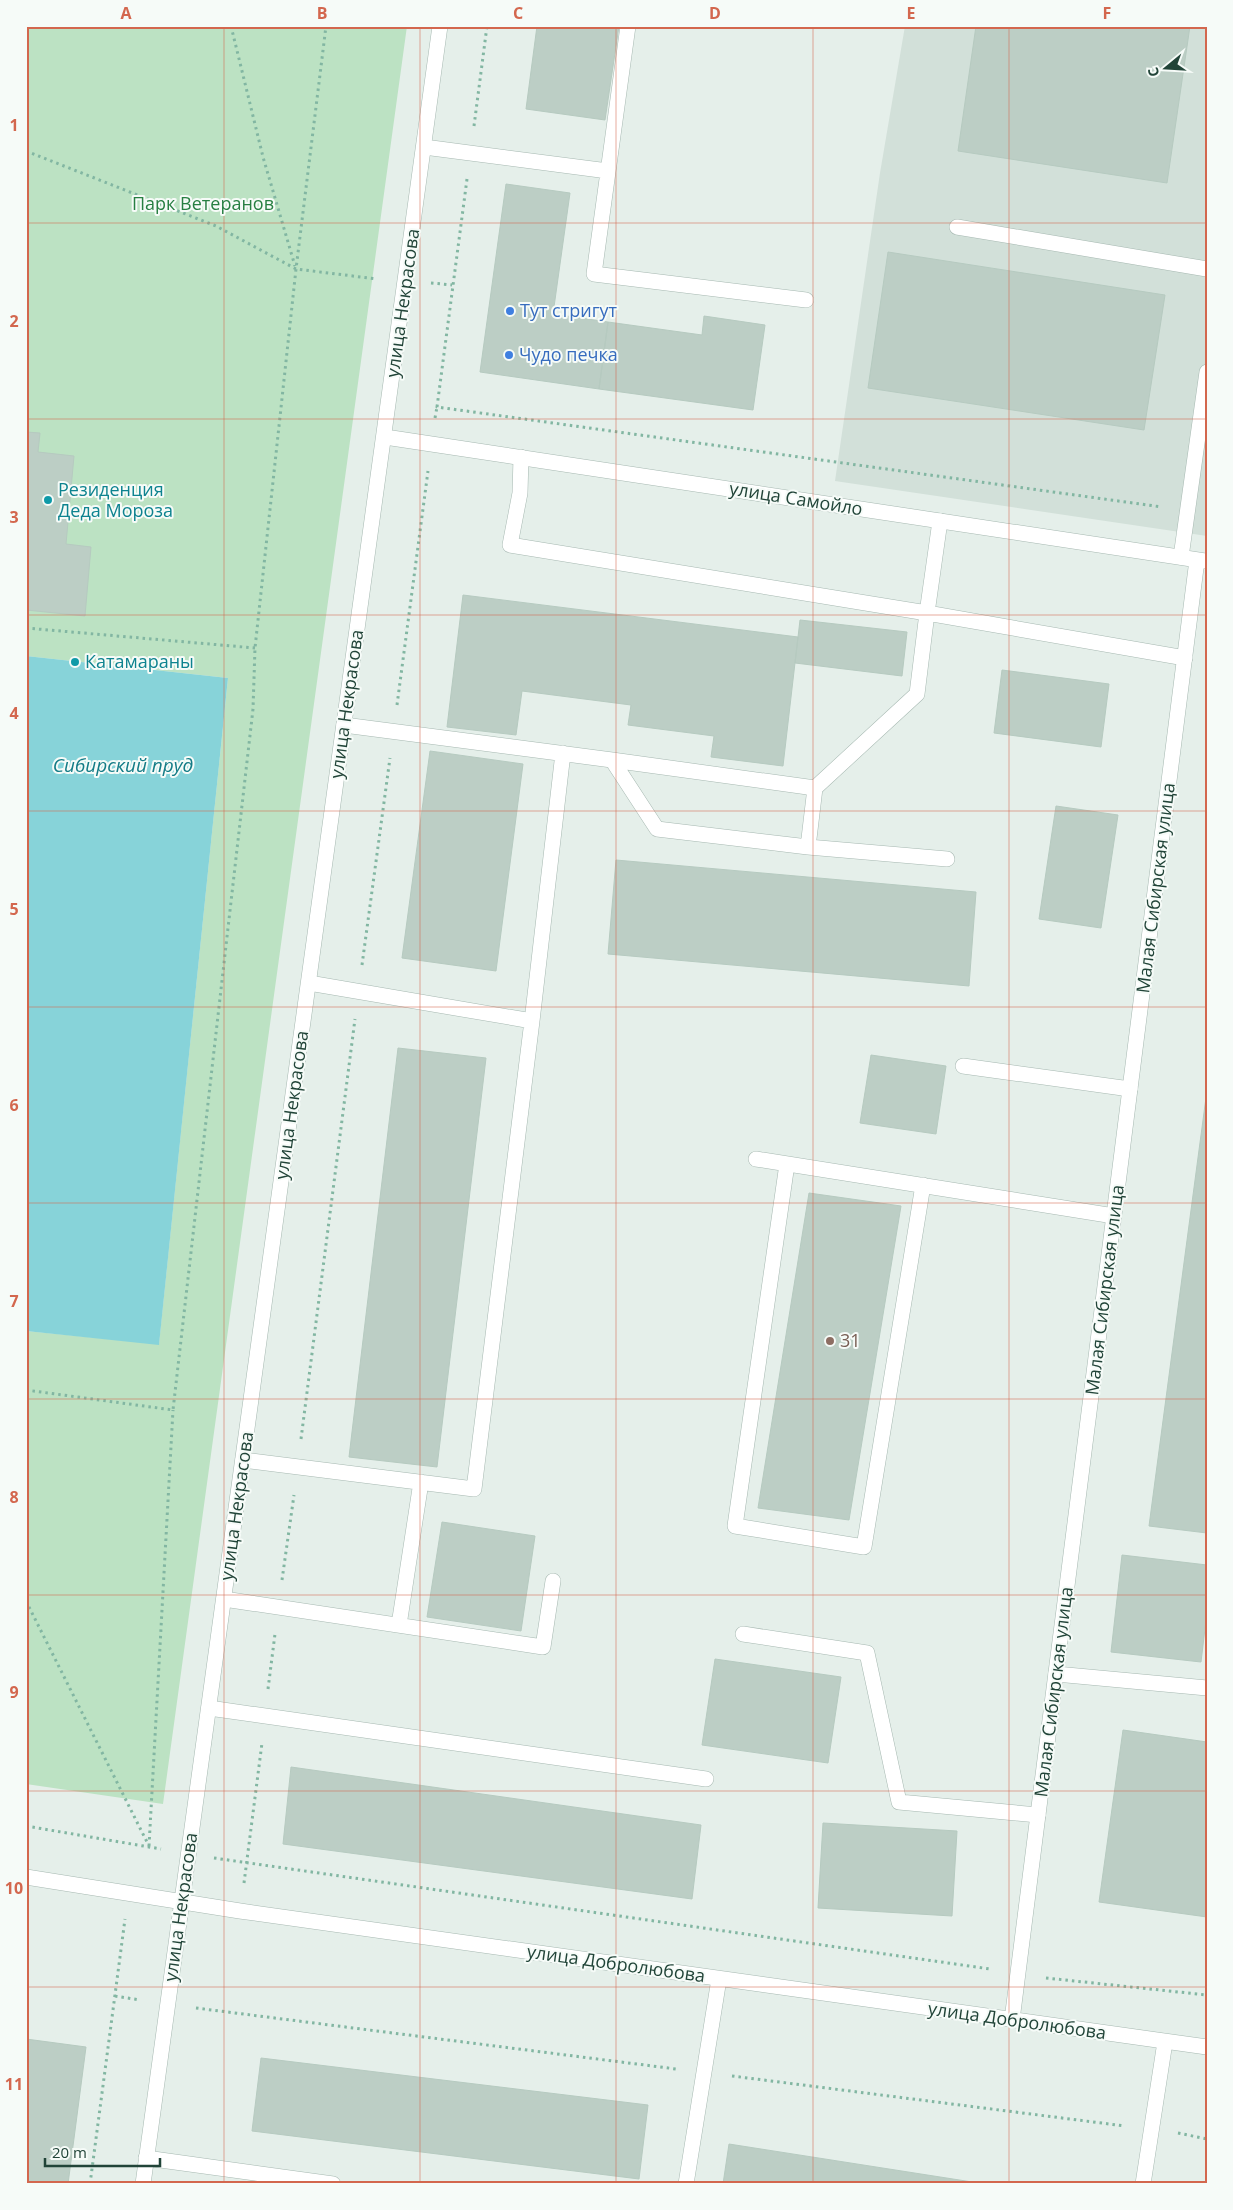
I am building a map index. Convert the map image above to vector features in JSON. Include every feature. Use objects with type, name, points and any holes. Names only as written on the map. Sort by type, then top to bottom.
[{"type":"street","name":"улица Некрасова","points":[[143,2184],[385,437],[440,26]]},
{"type":"street","points":[[628,26],[594,274],[806,300]]},
{"type":"street","points":[[424,147],[608,171]]},
{"type":"street","points":[[957,227],[1207,269]]},
{"type":"street","points":[[1182,557],[1206,377]]},
{"type":"street","name":"улица Самойло","points":[[385,437],[1202,560]]},
{"type":"street","points":[[521,457],[520,493],[510,546],[927,613],[1185,658]]},
{"type":"street","points":[[808,847],[815,788],[917,694],[940,521]]},
{"type":"street","name":"Малая Сибирская улица","points":[[1012,2020],[1185,658],[1202,560]]},
{"type":"street","points":[[344,725],[815,788]]},
{"type":"street","points":[[243,1460],[474,1489],[563,753]]},
{"type":"street","points":[[612,760],[657,829],[808,847],[947,859]]},
{"type":"street","points":[[309,983],[532,1021]]},
{"type":"street","points":[[963,1066],[1130,1089]]},
{"type":"street","points":[[756,1159],[1114,1216]]},
{"type":"street","points":[[787,1164],[735,1526],[864,1547],[923,1185]]},
{"type":"street","points":[[399,1625],[421,1482]]},
{"type":"street","points":[[224,1599],[543,1647],[553,1581]]},
{"type":"street","points":[[743,1634],[867,1653],[899,1802],[1038,1815]]},
{"type":"street","points":[[1056,1674],[1207,1688]]},
{"type":"street","points":[[209,1708],[706,1778]]},
{"type":"street","name":"улица Добролюбова","points":[[26,1877],[240,1911],[1207,2047]]},
{"type":"street","points":[[686,2184],[719,1979]]},
{"type":"street","points":[[1143,2184],[1165,2042]]},
{"type":"street","points":[[146,2158],[333,2184]]},
{"type":"path","points":[[231,26],[263,157],[296,269]]},
{"type":"path","points":[[149,1846],[173,1410],[253,709],[255,648],[296,269],[326,26]]},
{"type":"path","points":[[240,1911],[487,26]]},
{"type":"path","points":[[26,151],[216,226],[296,269],[405,282]]},
{"type":"path","points":[[436,407],[1188,510]]},
{"type":"path","points":[[26,628],[255,648]]},
{"type":"path","points":[[26,1390],[173,1410]]},
{"type":"path","points":[[26,1601],[149,1846]]},
{"type":"path","points":[[26,1826],[188,1854],[1018,1973],[1207,1995]]},
{"type":"path","points":[[90,2184],[128,1892]]},
{"type":"shaded area","points":[[905,26],[1207,26],[1207,536],[835,481],[880,173]]},
{"type":"green space","name":"Парк Ветеранов","points":[[26,26],[407,26],[163,1804],[26,1784],[26,1331],[159,1344],[228,678],[26,656]]},
{"type":"water","name":"Сибирский пруд","points":[[26,656],[228,678],[159,1345],[26,1331]]},
{"type":"building","points":[[537,26],[619,26],[605,120],[526,109]]},
{"type":"building","points":[[976,26],[1190,26],[1167,183],[958,151]]},
{"type":"building","points":[[506,184],[570,193],[553,314],[608,322],[599,389],[480,372]]},
{"type":"building","points":[[888,252],[1165,295],[1144,430],[868,388]]},
{"type":"building","points":[[704,316],[765,325],[753,410],[599,389],[608,322],[702,335]]},
{"type":"building","name":"Резиденция Деда Мороза","points":[[26,432],[40,433],[38,452],[74,456],[66,544],[91,547],[85,616],[26,610]]},
{"type":"building","points":[[463,595],[798,637],[783,766],[711,757],[714,736],[628,725],[631,705],[522,691],[516,735],[447,727]]},
{"type":"building","points":[[800,620],[907,632],[902,676],[795,663]]},
{"type":"building","points":[[1002,670],[1109,684],[1101,747],[994,733]]},
{"type":"building","points":[[430,751],[523,764],[496,971],[402,958]]},
{"type":"building","points":[[1056,806],[1118,815],[1101,928],[1039,919]]},
{"type":"building","points":[[616,860],[976,892],[969,986],[608,954]]},
{"type":"building","points":[[398,1048],[486,1058],[437,1467],[349,1457]]},
{"type":"building","points":[[871,1055],[946,1066],[936,1134],[860,1123]]},
{"type":"building","points":[[1207,1090],[1207,1533],[1149,1526]]},
{"type":"building","name":"31","points":[[809,1193],[901,1206],[849,1520],[758,1508]]},
{"type":"building","points":[[442,1522],[535,1536],[521,1631],[427,1617]]},
{"type":"building","points":[[1122,1555],[1207,1565],[1207,1612],[1201,1662],[1111,1652]]},
{"type":"building","points":[[715,1659],[841,1677],[828,1763],[702,1745]]},
{"type":"building","points":[[1123,1730],[1207,1742],[1207,1917],[1099,1902]]},
{"type":"building","points":[[291,1767],[701,1825],[692,1899],[283,1844]]},
{"type":"building","points":[[823,1823],[957,1831],[952,1916],[818,1908]]},
{"type":"building","points":[[26,2039],[86,2047],[68,2184],[26,2184]]},
{"type":"building","points":[[261,2058],[648,2105],[639,2179],[252,2131]]},
{"type":"building","points":[[729,2144],[985,2184],[723,2184]]},
{"type":"place","name":"Тут стригут","points":[[510,311]]},
{"type":"place","name":"Чудо печка","points":[[509,355]]},
{"type":"place","name":"Резиденция Деда Мороза","points":[[48,500]]},
{"type":"place","name":"Катамараны","points":[[75,662]]},
{"type":"place","name":"31","points":[[830,1341]]}]
